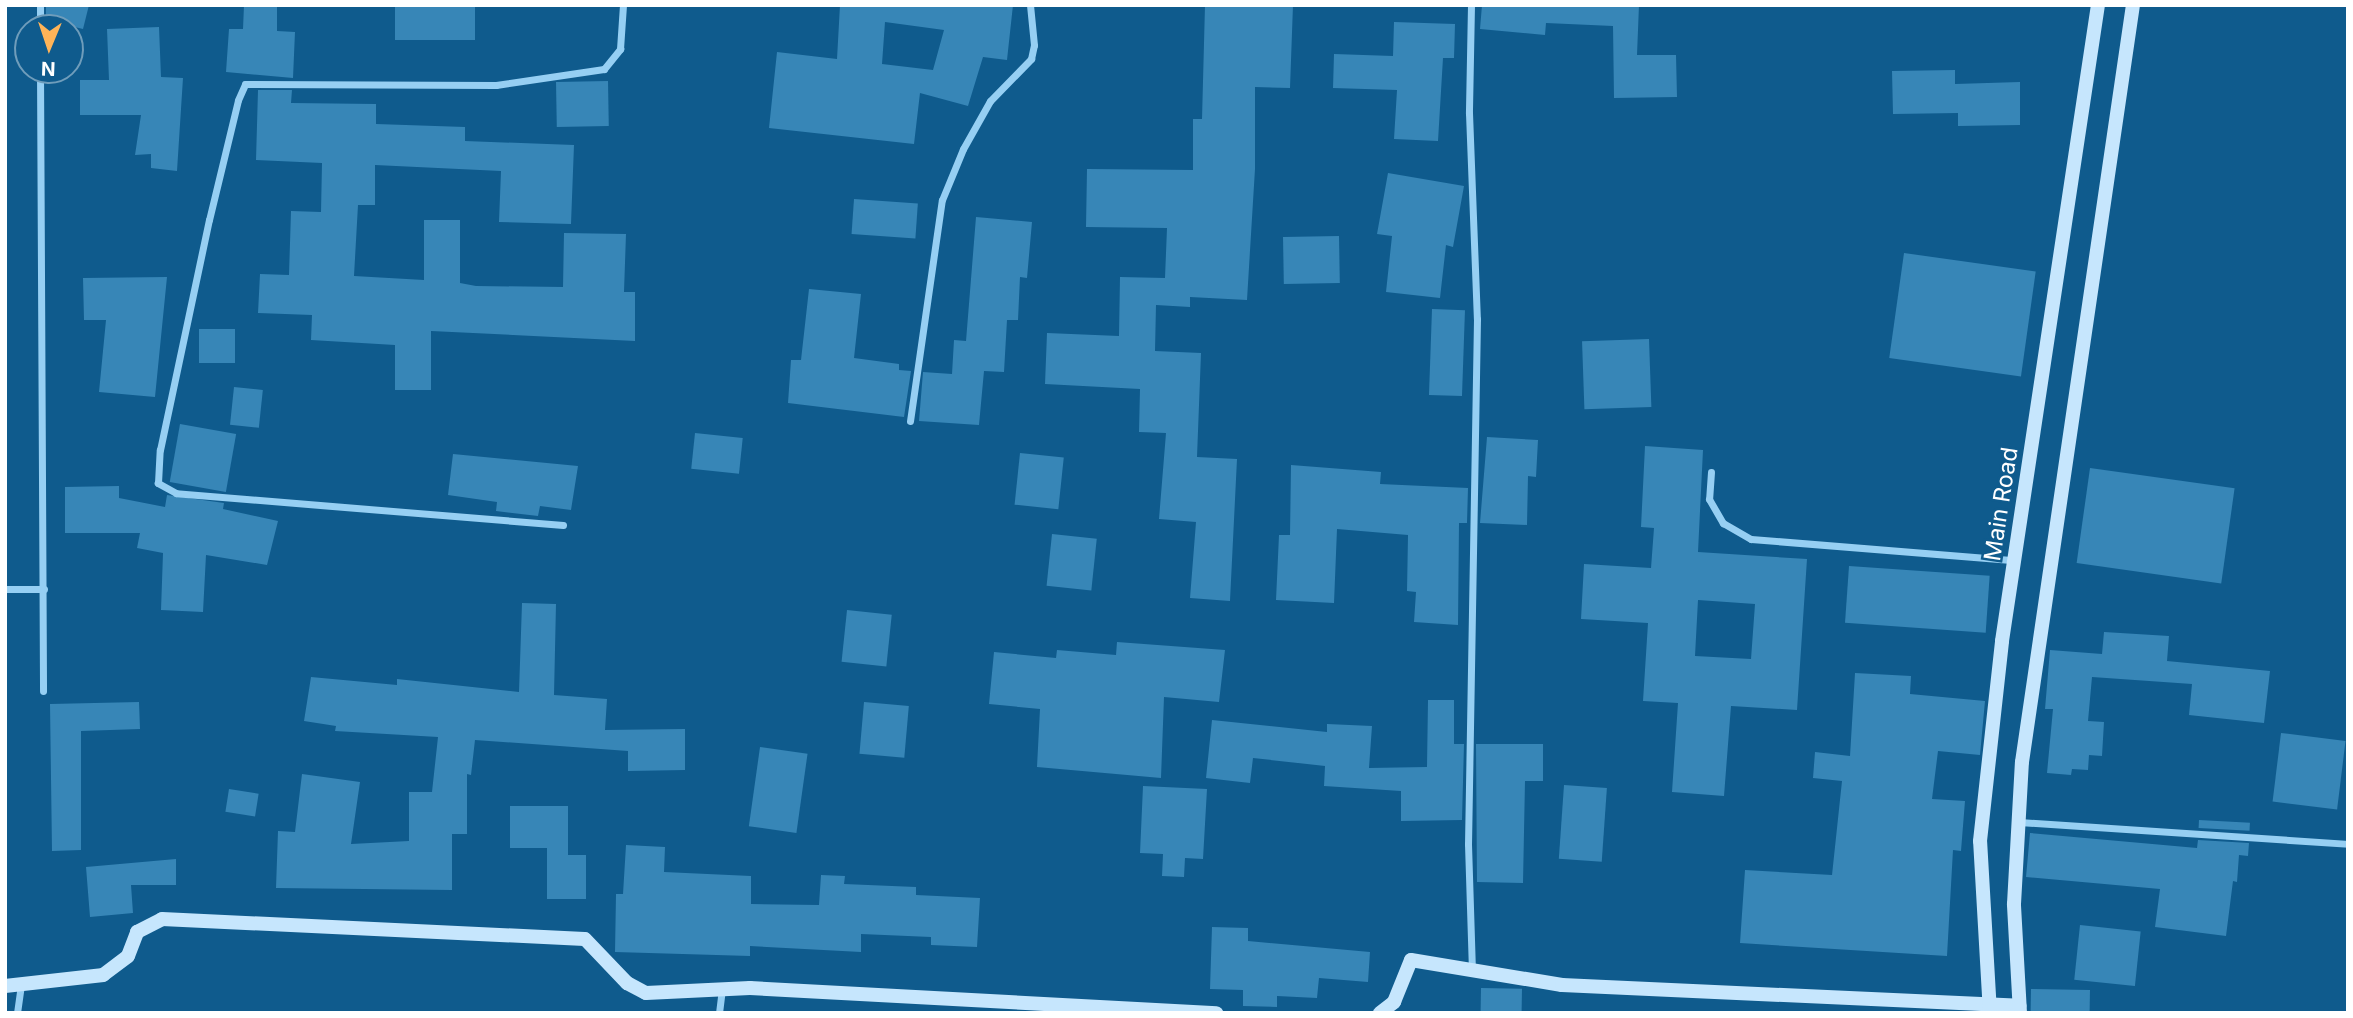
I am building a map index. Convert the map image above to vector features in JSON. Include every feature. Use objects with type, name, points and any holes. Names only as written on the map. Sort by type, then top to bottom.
[{"type":"main road","name":"Main Road","points":[[1990,1007],[1980,841],[2015,561],[2098,5]]},
{"type":"main road","points":[[1380,1013],[1394,1002],[1411,960],[1562,985],[2020,1009],[2014,904],[2022,762],[2062,466],[2133,5]]},
{"type":"main road","points":[[5,986],[103,975],[128,956],[137,932],[162,919],[585,939],[627,983],[646,993],[722,990],[1216,1013]]},
{"type":"street","points":[[563,525],[176,493],[158,483],[160,450],[212,208],[238,100],[246,84],[496,85],[604,69],[620,49],[623,5]]},
{"type":"street","points":[[909,421],[942,200],[963,149],[990,101],[1031,59],[1034,45],[1030,5]]},
{"type":"street","points":[[1471,5],[1469,113],[1477,319],[1468,844],[1472,971]]},
{"type":"street","points":[[40,84],[43,691]]},
{"type":"street","points":[[1711,472],[1709,499],[1723,523],[1751,539],[2015,561]]},
{"type":"street","points":[[5,589],[44,589]]},
{"type":"street","points":[[2019,822],[2348,844]]},
{"type":"street","points":[[17,1013],[21,984]]},
{"type":"street","points":[[719,1013],[722,990]]},
{"type":"building","points":[[46,5],[89,5],[84,25],[84,14],[46,14]]},
{"type":"building","points":[[244,5],[277,5],[277,31],[295,32],[293,78],[226,72],[229,29],[243,29]]},
{"type":"building","points":[[395,5],[475,5],[475,40],[395,40]]},
{"type":"building","points":[[840,5],[1013,5],[1007,60],[983,57],[968,106],[920,93],[914,144],[769,128],[777,52],[837,59]],"holes":[[[885,22],[944,30],[933,70],[882,64]]]},
{"type":"building","points":[[1205,5],[1293,5],[1290,88],[1255,87],[1255,169],[1247,300],[1190,297],[1190,307],[1156,305],[1155,351],[1201,353],[1197,457],[1237,459],[1230,601],[1190,598],[1196,522],[1159,519],[1166,433],[1139,432],[1140,389],[1045,384],[1047,333],[1119,336],[1120,277],[1165,278],[1167,228],[1086,227],[1087,169],[1193,170],[1193,119],[1202,119]]},
{"type":"building","points":[[1482,5],[1639,5],[1637,55],[1676,55],[1677,97],[1614,98],[1613,26],[1546,23],[1545,35],[1480,29]]},
{"type":"building","points":[[1394,22],[1455,24],[1454,58],[1443,58],[1438,141],[1394,139],[1397,90],[1333,88],[1334,54],[1393,56]]},
{"type":"building","points":[[159,27],[161,77],[183,78],[177,171],[151,168],[151,154],[135,155],[141,115],[80,115],[80,84],[84,84],[84,80],[109,80],[107,29]]},
{"type":"building","points":[[1955,70],[1955,84],[2020,82],[2020,125],[1958,126],[1958,113],[1893,114],[1892,71]]},
{"type":"building","points":[[608,81],[609,126],[557,127],[556,82]]},
{"type":"building","points":[[258,90],[292,90],[291,103],[376,104],[376,124],[465,127],[465,141],[574,145],[571,224],[499,222],[501,171],[375,165],[375,205],[358,205],[354,276],[424,280],[424,220],[460,220],[460,283],[476,286],[563,287],[564,233],[626,234],[624,292],[635,292],[635,341],[431,331],[431,390],[395,390],[395,345],[311,340],[312,315],[258,313],[260,274],[289,275],[291,211],[321,212],[322,163],[256,160]]},
{"type":"building","points":[[1388,173],[1464,186],[1453,247],[1446,245],[1440,298],[1386,292],[1392,236],[1377,234]]},
{"type":"building","points":[[854,199],[918,203],[915,238],[852,234]]},
{"type":"building","points":[[976,217],[1032,222],[1027,278],[1020,277],[1018,320],[1007,320],[1004,372],[984,371],[979,425],[919,421],[923,372],[952,374],[954,340],[966,341]]},
{"type":"building","points":[[1339,236],[1340,283],[1284,284],[1283,237]]},
{"type":"building","points":[[1904,253],[2036,272],[2021,376],[1889,358]]},
{"type":"building","points":[[167,277],[155,397],[99,392],[106,320],[84,320],[83,278]]},
{"type":"building","points":[[809,289],[861,294],[854,358],[899,364],[899,370],[911,371],[904,417],[788,403],[791,360],[801,360]]},
{"type":"building","points":[[1432,309],[1465,310],[1462,396],[1429,395]]},
{"type":"building","points":[[199,329],[235,329],[235,363],[199,363]]},
{"type":"building","points":[[1649,339],[1651,407],[1584,409],[1582,341]]},
{"type":"building","points":[[234,387],[263,390],[259,428],[230,425]]},
{"type":"building","points":[[180,424],[236,434],[226,492],[170,482]]},
{"type":"building","points":[[695,433],[743,438],[739,474],[691,469]]},
{"type":"building","points":[[1487,437],[1538,440],[1536,477],[1528,476],[1527,525],[1480,523]]},
{"type":"building","points":[[1645,446],[1703,450],[1698,552],[1807,559],[1797,710],[1731,706],[1724,796],[1672,792],[1678,703],[1643,701],[1648,623],[1581,619],[1584,564],[1651,568],[1654,528],[1641,527]],"holes":[[[1698,600],[1755,604],[1751,659],[1695,656]]]},
{"type":"building","points":[[1020,453],[1064,458],[1058,509],[1015,505]]},
{"type":"building","points":[[453,454],[578,466],[571,510],[540,506],[538,516],[496,511],[497,502],[448,495]]},
{"type":"building","points":[[1291,465],[1381,472],[1380,484],[1468,488],[1467,523],[1459,523],[1458,625],[1414,622],[1416,592],[1407,591],[1408,535],[1337,529],[1334,603],[1276,600],[1279,535],[1290,535]]},
{"type":"building","points":[[2090,468],[2235,488],[2221,583],[2077,563]]},
{"type":"building","points":[[119,486],[119,498],[165,507],[167,495],[224,503],[223,509],[278,521],[267,565],[206,555],[203,612],[161,610],[163,553],[137,548],[140,533],[65,533],[65,487]]},
{"type":"building","points":[[1052,534],[1097,539],[1091,590],[1047,586]]},
{"type":"building","points":[[1849,566],[1990,576],[1986,633],[1845,623]]},
{"type":"building","points":[[522,603],[556,604],[554,695],[607,699],[605,730],[685,729],[685,770],[628,771],[628,751],[475,740],[471,775],[467,774],[467,834],[452,834],[452,890],[276,888],[278,831],[295,832],[302,774],[360,782],[351,844],[409,841],[409,792],[432,792],[438,737],[335,731],[336,726],[304,721],[311,677],[397,685],[397,679],[519,692]]},
{"type":"building","points":[[847,610],[892,615],[886,666],[842,662]]},
{"type":"building","points":[[2104,632],[2169,636],[2167,661],[2270,671],[2264,723],[2189,715],[2192,684],[2092,677],[2088,721],[2104,722],[2102,756],[2089,755],[2088,770],[2072,769],[2071,775],[2047,773],[2053,709],[2045,709],[2050,650],[2102,654]]},
{"type":"building","points":[[1117,642],[1225,650],[1219,702],[1164,697],[1161,778],[1037,767],[1040,709],[989,704],[994,652],[1056,658],[1057,650],[1116,655]]},
{"type":"building","points":[[1855,673],[1911,676],[1910,694],[1985,701],[1980,755],[1938,751],[1932,799],[1965,801],[1961,851],[1953,850],[1947,956],[1740,943],[1745,870],[1832,875],[1842,781],[1813,778],[1815,752],[1850,756]]},
{"type":"building","points":[[1428,700],[1454,700],[1454,744],[1464,744],[1462,820],[1401,821],[1401,791],[1324,786],[1325,766],[1253,758],[1250,783],[1206,778],[1212,720],[1327,732],[1327,724],[1372,726],[1369,768],[1427,767]]},
{"type":"building","points":[[139,702],[140,729],[81,731],[81,850],[52,851],[50,704]]},
{"type":"building","points":[[864,702],[909,706],[904,758],[859,754]]},
{"type":"building","points":[[2281,733],[2346,741],[2337,809],[2273,801]]},
{"type":"building","points":[[1476,744],[1543,744],[1543,781],[1525,781],[1523,883],[1477,882]]},
{"type":"building","points":[[760,747],[808,754],[796,833],[749,826]]},
{"type":"building","points":[[1564,785],[1607,788],[1602,862],[1559,859]]},
{"type":"building","points":[[1143,786],[1207,789],[1203,859],[1185,858],[1184,877],[1162,876],[1163,854],[1140,853]]},
{"type":"building","points":[[229,789],[259,794],[255,816],[225,812]]},
{"type":"building","points":[[510,806],[568,806],[568,855],[586,855],[586,899],[547,899],[547,848],[510,848]]},
{"type":"building","points":[[2199,820],[2250,823],[2250,831],[2199,828]]},
{"type":"building","points":[[2030,833],[2197,848],[2198,840],[2249,843],[2248,856],[2239,855],[2237,882],[2233,881],[2226,936],[2155,927],[2160,889],[2026,877]]},
{"type":"building","points":[[626,845],[665,847],[664,872],[751,876],[751,904],[819,905],[821,875],[845,876],[844,884],[916,887],[916,895],[980,898],[977,947],[931,945],[931,937],[861,934],[861,952],[750,946],[750,956],[615,952],[616,894],[623,894]]},
{"type":"building","points":[[176,859],[176,885],[131,885],[133,913],[90,917],[86,867]]},
{"type":"building","points":[[2080,925],[2141,931],[2135,986],[2074,980]]},
{"type":"building","points":[[1212,927],[1248,928],[1248,941],[1370,952],[1368,982],[1319,978],[1317,998],[1277,996],[1277,1007],[1243,1006],[1243,990],[1210,989]]},
{"type":"building","points":[[1481,988],[1522,989],[1522,1013],[1481,1013]]},
{"type":"building","points":[[2031,989],[2090,990],[2090,1013],[2031,1013]]}]
